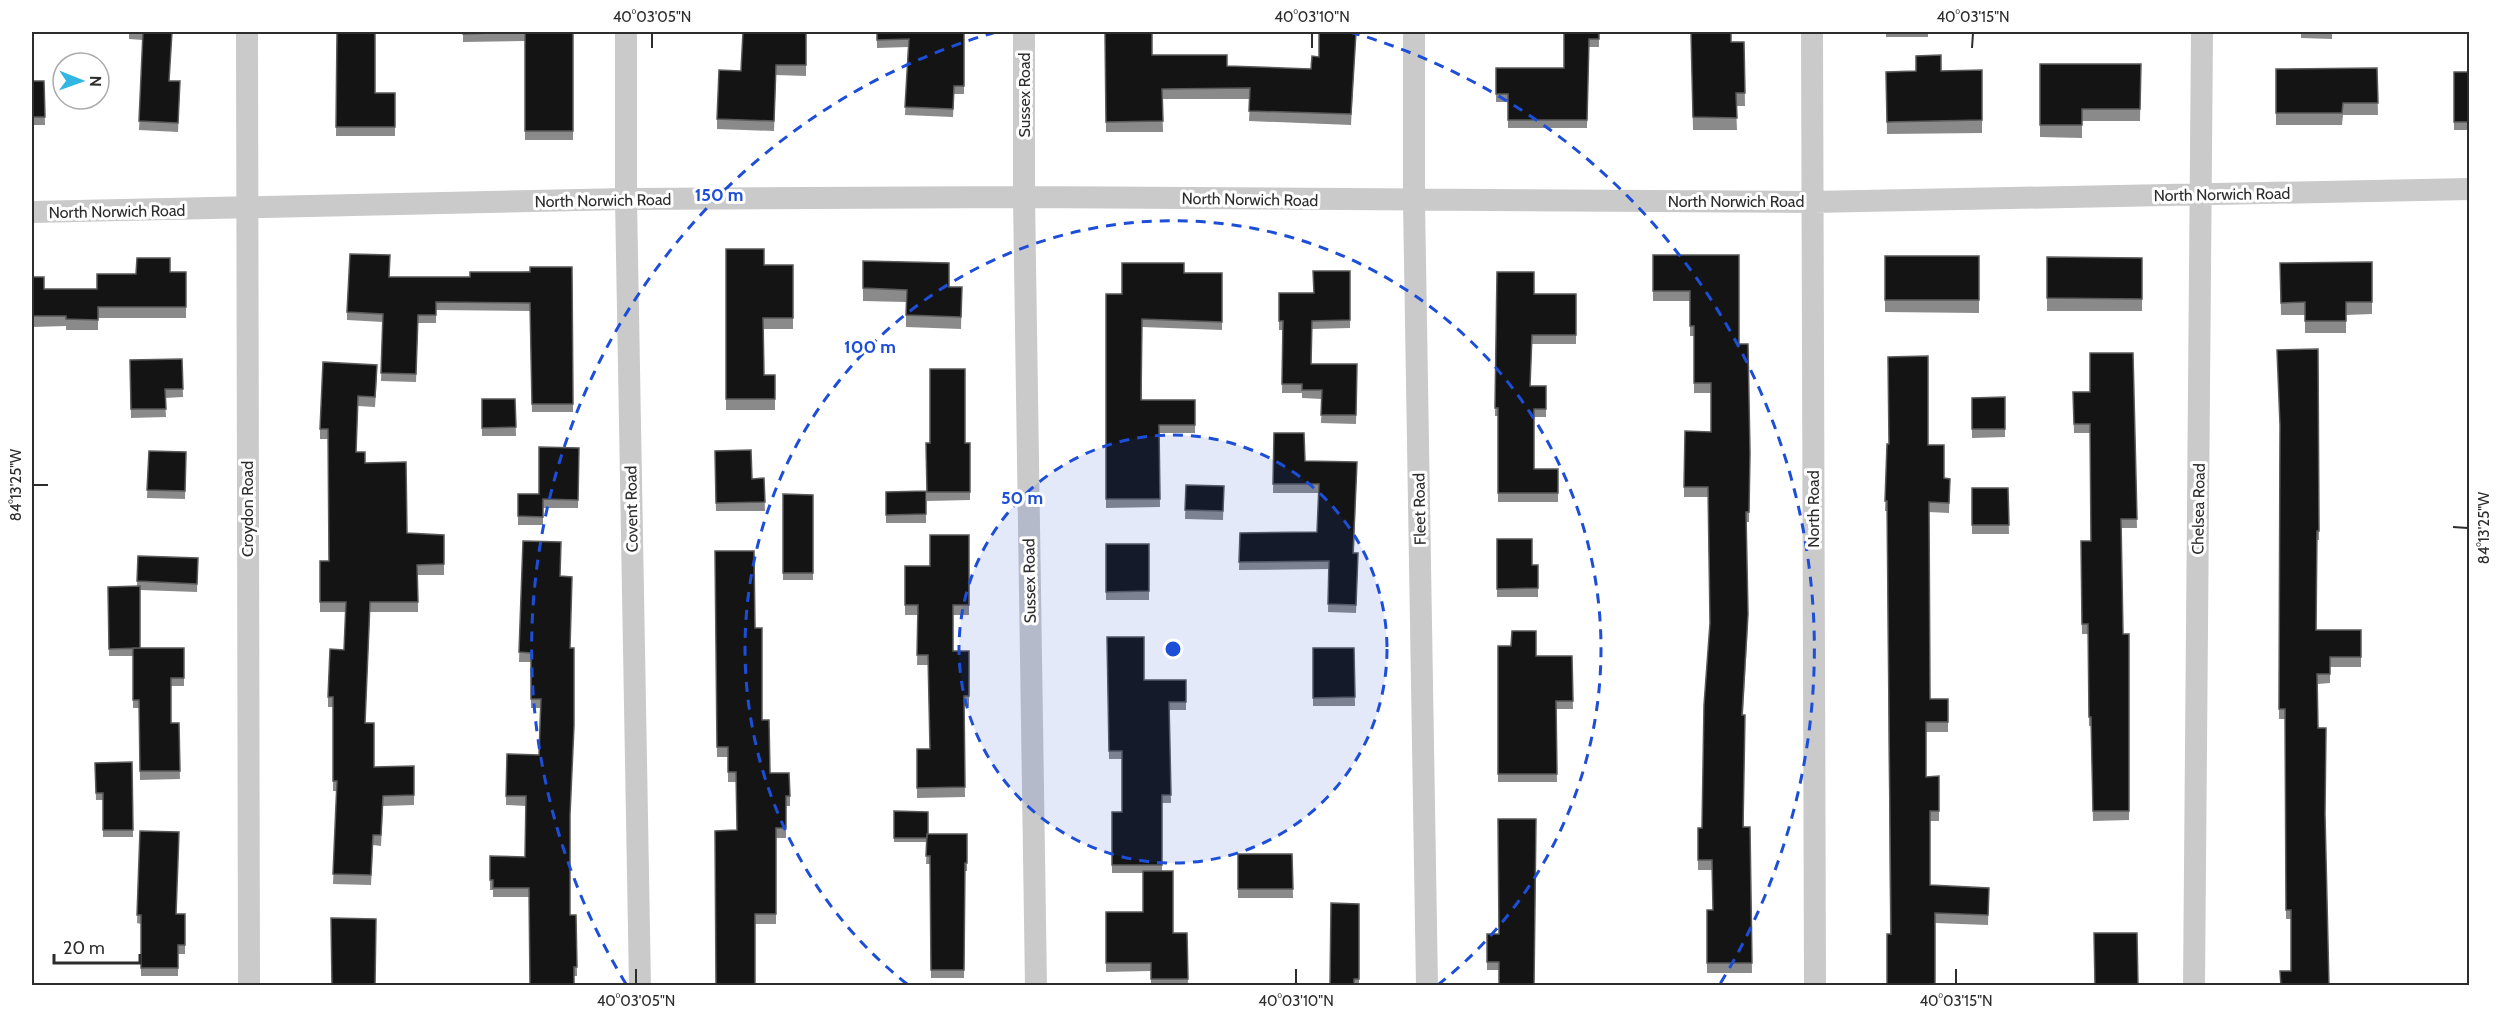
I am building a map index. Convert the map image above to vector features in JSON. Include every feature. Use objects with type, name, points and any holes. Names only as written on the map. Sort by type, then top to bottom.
[{"type":"street","name":"Croydon Road","points":[[247,32],[249,986]]},
{"type":"street","name":"Covent Road","points":[[626,32],[626,198],[640,986]]},
{"type":"street","name":"Sussex Road","points":[[1024,32],[1024,197],[1036,986]]},
{"type":"street","name":"Fleet Road","points":[[1414,32],[1414,201],[1427,986]]},
{"type":"street","name":"North Road","points":[[1812,32],[1815,986]]},
{"type":"street","name":"Chelsea Road","points":[[2194,986],[2202,32]]},
{"type":"street","name":"North Norwich Road","points":[[32,212],[246,209],[626,198],[1024,197],[1812,202],[2469,189]]},
{"type":"building","points":[[143,32],[172,32],[169,81],[180,81],[178,123],[139,121]]},
{"type":"building","points":[[337,32],[375,32],[375,93],[395,93],[395,127],[336,127]]},
{"type":"building","points":[[463,32],[525,32],[463,34]]},
{"type":"building","points":[[525,32],[573,32],[573,131],[525,131]]},
{"type":"building","points":[[743,32],[806,32],[806,65],[776,65],[774,121],[717,119],[719,70],[741,71]]},
{"type":"building","points":[[877,32],[964,32],[964,86],[954,86],[953,109],[905,107],[909,39],[877,40]]},
{"type":"building","points":[[1105,32],[1152,32],[1152,55],[1227,55],[1227,66],[1311,69],[1312,56],[1319,57],[1319,32],[1356,32],[1351,114],[1249,111],[1250,88],[1162,89],[1163,121],[1106,122]]},
{"type":"building","points":[[1564,32],[1599,32],[1599,39],[1589,39],[1587,120],[1508,120],[1508,94],[1496,94],[1496,68],[1564,68]]},
{"type":"building","points":[[1691,32],[1731,32],[1731,42],[1744,42],[1745,93],[1736,93],[1737,118],[1693,117]]},
{"type":"building","points":[[1941,55],[1941,71],[1982,70],[1982,120],[1887,122],[1886,72],[1916,71],[1916,56]]},
{"type":"building","points":[[2040,64],[2141,64],[2140,109],[2082,109],[2082,125],[2040,125]]},
{"type":"building","points":[[2377,68],[2378,103],[2343,103],[2342,113],[2276,113],[2276,69]]},
{"type":"building","points":[[2454,72],[2469,72],[2469,122],[2454,122]]},
{"type":"building","points":[[32,81],[44,81],[45,117],[32,117]]},
{"type":"building","points":[[726,249],[764,249],[764,265],[793,265],[793,318],[763,318],[764,375],[775,375],[775,399],[726,399]]},
{"type":"building","points":[[350,254],[390,255],[389,277],[470,277],[470,272],[530,272],[530,267],[572,267],[573,404],[532,404],[530,303],[436,302],[436,315],[418,315],[416,374],[381,373],[383,314],[347,312]]},
{"type":"building","points":[[1653,255],[1739,255],[1739,344],[1748,344],[1750,453],[1749,512],[1746,512],[1748,614],[1742,715],[1745,715],[1743,827],[1750,827],[1752,963],[1707,963],[1707,910],[1713,910],[1712,860],[1698,860],[1698,828],[1702,828],[1704,705],[1710,623],[1708,487],[1684,487],[1685,431],[1711,432],[1711,383],[1694,383],[1694,326],[1690,326],[1690,291],[1653,291]]},
{"type":"building","points":[[1885,256],[1979,256],[1979,300],[1885,300]]},
{"type":"building","points":[[2047,257],[2142,258],[2142,299],[2047,298]]},
{"type":"building","points":[[137,258],[170,258],[170,272],[186,272],[186,307],[98,307],[98,320],[66,319],[66,316],[32,316],[32,277],[44,277],[44,289],[97,289],[97,274],[136,274]]},
{"type":"building","points":[[863,261],[949,263],[949,287],[962,287],[961,317],[906,315],[907,290],[863,288]]},
{"type":"building","points":[[2372,262],[2372,302],[2346,302],[2346,321],[2305,321],[2305,302],[2281,303],[2280,263]]},
{"type":"building","points":[[1122,263],[1184,263],[1184,273],[1222,273],[1222,322],[1142,319],[1141,400],[1195,400],[1195,425],[1159,425],[1160,499],[1106,499],[1106,294],[1122,294]]},
{"type":"building","points":[[1313,271],[1350,271],[1350,320],[1312,321],[1311,364],[1357,364],[1356,415],[1321,415],[1322,390],[1302,390],[1302,384],[1282,384],[1283,321],[1279,321],[1279,293],[1314,293]]},
{"type":"building","points":[[1497,272],[1534,272],[1534,294],[1576,294],[1576,335],[1532,335],[1530,386],[1546,386],[1546,409],[1534,409],[1534,469],[1558,469],[1558,493],[1498,493],[1498,408],[1495,408]]},
{"type":"building","points":[[2318,349],[2319,531],[2317,531],[2316,630],[2361,630],[2361,657],[2330,657],[2330,674],[2317,674],[2318,728],[2326,728],[2325,814],[2329,986],[2281,986],[2280,971],[2291,971],[2291,910],[2286,910],[2285,709],[2279,709],[2280,425],[2277,350]]},
{"type":"building","points":[[2090,353],[2133,353],[2137,519],[2121,519],[2123,634],[2129,634],[2129,811],[2093,811],[2088,624],[2082,624],[2081,541],[2091,541],[2090,424],[2074,424],[2073,392],[2090,392]]},
{"type":"building","points":[[1928,356],[1928,445],[1944,445],[1944,478],[1950,479],[1949,503],[1929,502],[1930,699],[1948,699],[1948,722],[1926,722],[1926,777],[1939,776],[1939,811],[1930,811],[1930,885],[1989,888],[1988,915],[1935,913],[1935,986],[1887,986],[1887,934],[1891,934],[1887,501],[1885,501],[1887,444],[1889,444],[1888,357]]},
{"type":"building","points":[[182,359],[183,389],[165,389],[166,409],[131,409],[130,360]]},
{"type":"building","points":[[323,362],[377,365],[375,397],[358,396],[356,452],[365,452],[365,463],[406,462],[407,533],[444,535],[444,564],[417,565],[418,602],[370,602],[365,723],[374,723],[374,767],[414,766],[414,795],[383,796],[381,835],[373,835],[371,875],[333,874],[337,781],[333,781],[333,697],[328,697],[330,649],[344,650],[346,602],[320,602],[320,561],[329,561],[328,429],[320,429]]},
{"type":"building","points":[[930,369],[965,369],[965,443],[970,443],[970,492],[927,492],[926,443],[930,443]]},
{"type":"building","points":[[2005,397],[2005,429],[1972,429],[1972,398]]},
{"type":"building","points":[[482,399],[515,399],[516,427],[482,428]]},
{"type":"building","points":[[1274,433],[1304,433],[1305,461],[1357,462],[1353,553],[1358,553],[1356,605],[1328,604],[1329,561],[1239,562],[1240,533],[1317,532],[1319,484],[1273,484]]},
{"type":"building","points":[[539,447],[579,448],[578,500],[543,499],[543,517],[518,516],[518,494],[539,494]]},
{"type":"building","points":[[751,450],[752,479],[764,478],[765,502],[716,503],[715,451]]},
{"type":"building","points":[[149,451],[186,452],[185,491],[147,490]]},
{"type":"building","points":[[1186,485],[1224,486],[1223,511],[1185,510]]},
{"type":"building","points":[[1972,488],[2008,488],[2009,525],[1972,525]]},
{"type":"building","points":[[926,491],[926,514],[886,515],[886,492]]},
{"type":"building","points":[[783,494],[813,495],[813,573],[783,573]]},
{"type":"building","points":[[930,535],[969,535],[969,605],[953,605],[953,651],[969,651],[969,696],[964,696],[965,787],[917,788],[917,749],[930,749],[928,655],[917,655],[918,605],[905,605],[905,566],[930,566]]},
{"type":"building","points":[[1497,539],[1532,539],[1532,565],[1538,565],[1538,588],[1497,589]]},
{"type":"building","points":[[523,541],[561,542],[560,576],[572,577],[570,648],[574,648],[574,725],[570,815],[570,915],[576,915],[577,967],[574,967],[574,986],[530,986],[529,888],[493,888],[493,880],[490,880],[490,856],[525,857],[526,796],[506,796],[507,754],[539,755],[541,699],[531,699],[531,653],[519,652]]},
{"type":"building","points":[[1106,544],[1149,544],[1149,591],[1106,592]]},
{"type":"building","points":[[715,551],[754,551],[755,628],[762,628],[762,720],[769,720],[770,773],[789,773],[790,796],[786,796],[786,828],[776,828],[776,914],[755,914],[755,986],[716,986],[715,831],[737,830],[736,772],[728,772],[728,747],[717,747]]},
{"type":"building","points":[[138,556],[198,558],[197,584],[137,581]]},
{"type":"building","points":[[140,586],[140,648],[109,649],[108,587]]},
{"type":"building","points":[[1512,631],[1536,631],[1536,656],[1572,656],[1573,701],[1556,701],[1557,774],[1498,774],[1498,646],[1511,646]]},
{"type":"building","points":[[1107,637],[1144,637],[1144,680],[1186,680],[1186,702],[1169,702],[1171,795],[1162,795],[1162,865],[1112,865],[1112,812],[1122,812],[1122,751],[1109,751]]},
{"type":"building","points":[[133,648],[184,648],[184,678],[171,678],[171,723],[179,723],[180,771],[140,771],[139,700],[133,700]]},
{"type":"building","points":[[1313,648],[1354,648],[1355,697],[1313,698]]},
{"type":"building","points":[[132,762],[133,830],[103,830],[103,793],[96,793],[95,763]]},
{"type":"building","points":[[894,811],[928,812],[927,838],[894,838]]},
{"type":"building","points":[[1498,819],[1536,819],[1534,986],[1499,986],[1499,962],[1487,962],[1487,934],[1499,934]]},
{"type":"building","points":[[140,831],[179,832],[176,914],[185,914],[185,945],[178,945],[178,968],[141,968],[141,915],[137,915]]},
{"type":"building","points":[[927,834],[967,834],[964,970],[931,970],[930,856],[926,856]]},
{"type":"building","points":[[1238,854],[1292,854],[1293,889],[1238,889]]},
{"type":"building","points":[[1143,871],[1173,871],[1173,933],[1187,933],[1188,979],[1151,979],[1151,963],[1106,963],[1106,912],[1143,912]]},
{"type":"building","points":[[1331,903],[1359,904],[1359,979],[1354,979],[1354,986],[1330,986]]},
{"type":"building","points":[[331,918],[376,919],[375,986],[332,986]]},
{"type":"building","points":[[2094,933],[2137,933],[2138,986],[2095,986]]}]
